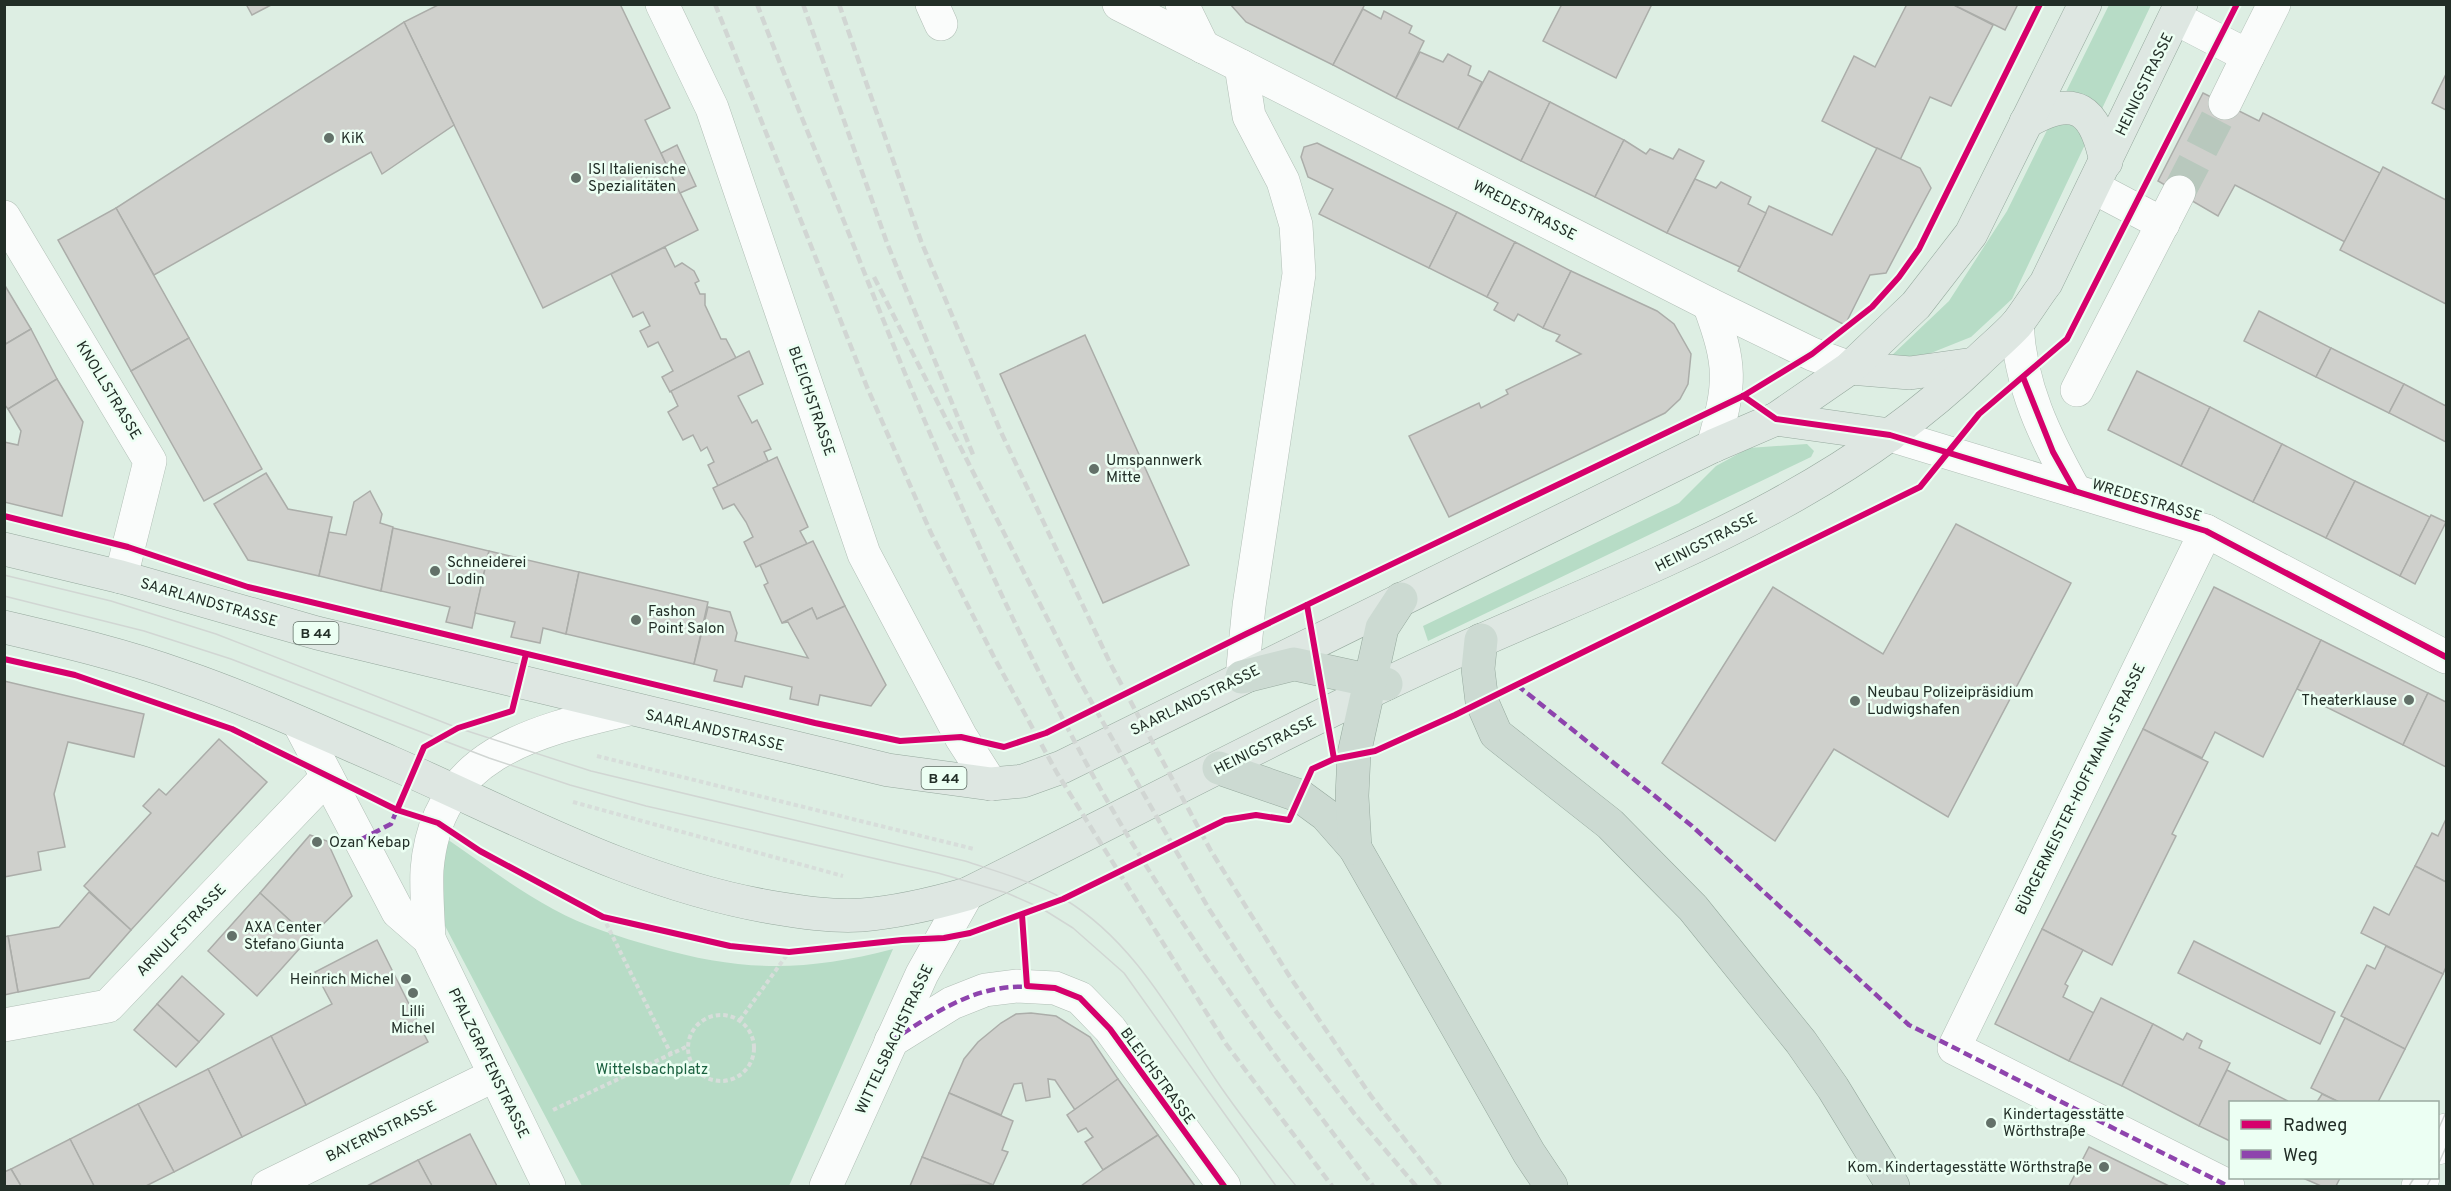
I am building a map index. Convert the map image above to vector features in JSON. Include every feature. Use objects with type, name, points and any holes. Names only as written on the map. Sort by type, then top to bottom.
[{"type":"highway","points":[[1355,848],[1352,796],[1354,754],[1375,685],[1382,628],[1401,599]]},
{"type":"highway","points":[[1481,640],[1478,669],[1482,702],[1496,734],[1610,824],[1693,908],[1801,1042],[1833,1088],[1893,1186]]},
{"type":"highway","points":[[1242,677],[1294,664],[1375,685]]},
{"type":"highway","points":[[1206,775],[1300,796],[1326,814],[1355,848],[1529,1153],[1551,1186]]},
{"type":"main road","points":[[1401,599],[1713,446],[1776,419],[1850,368],[1916,305],[1971,234],[2085,4]]},
{"type":"main road","name":"HEINIGSTRASSE","points":[[1206,775],[1375,685],[1647,571],[1793,498],[1890,435],[1948,391],[2017,324],[2046,283],[2178,11]]},
{"type":"main road","name":"HEINIGSTRASSE","points":[[2026,122],[2048,109],[2069,106],[2086,115],[2100,133],[2099,175]]},
{"type":"main road","points":[[1850,368],[1910,373],[1974,364]]},
{"type":"main road","points":[[1776,419],[1890,435]]},
{"type":"main road","name":"SAARLANDSTRASSE","points":[[4,549],[121,577],[317,633],[629,710],[888,770],[991,784],[1023,781],[1062,767],[1401,599]]},
{"type":"main road","points":[[4,627],[65,641],[182,676],[299,723],[603,859],[671,884],[736,901],[798,911],[861,915],[919,907],[967,894],[1206,775]]},
{"type":"street","name":"BLEICHSTRASSE","points":[[662,4],[711,108],[864,554],[961,737],[991,784]]},
{"type":"street","name":"WREDESTRASSE","points":[[1119,4],[1709,304],[1812,354],[1850,368]]},
{"type":"street","points":[[1182,4],[1203,47]]},
{"type":"street","points":[[2225,104],[2274,4]]},
{"type":"street","points":[[2178,11],[2248,56]]},
{"type":"street","points":[[1241,66],[1249,116],[1283,181],[1296,225],[1299,274],[1251,595],[1242,677]]},
{"type":"street","points":[[2099,175],[2163,224]]},
{"type":"street","points":[[2077,390],[2179,192]]},
{"type":"street","name":"KNOLLSTRASSE","points":[[4,217],[150,461],[121,577]]},
{"type":"street","points":[[1709,304],[1721,338],[1728,370],[1725,405],[1713,446]]},
{"type":"street","points":[[2017,324],[2020,360],[2030,396],[2053,452],[2074,490]]},
{"type":"street","name":"WREDESTRASSE","points":[[1890,435],[2206,531],[2446,657]]},
{"type":"street","name":"BÜRGERMEISTER-HOFFMANN-STRASSE","points":[[2206,531],[1954,1048],[2228,1186]]},
{"type":"street","name":"PFALZGRAFENSTRASSE","points":[[429,939],[427,869],[438,823],[453,791],[489,758],[537,732],[629,710]]},
{"type":"street","name":"PFALZGRAFENSTRASSE","points":[[299,723],[398,912],[429,939],[549,1186]]},
{"type":"street","name":"ARNULFSTRASSE","points":[[4,1025],[108,1006],[327,777]]},
{"type":"street","name":"WITTELSBACHSTRASSE","points":[[825,1186],[922,974],[967,894]]},
{"type":"street","name":"BLEICHSTRASSE","points":[[891,1041],[952,1003],[985,990],[1016,986],[1055,988],[1080,998],[1110,1029],[1224,1186]]},
{"type":"street","name":"BAYERNSTRASSE","points":[[268,1186],[495,1075]]},
{"type":"street","points":[[2439,1147],[2446,1131]]},
{"type":"path","points":[[596,756],[975,849]]},
{"type":"path","points":[[570,801],[851,879]]},
{"type":"path","points":[[603,917],[671,1054]]},
{"type":"path","points":[[740,1020],[789,952]]},
{"type":"path","points":[[726,1015],[740,1020],[750,1029],[754,1054],[748,1069],[735,1079],[719,1082],[703,1077],[690,1061],[688,1046],[692,1032],[706,1018],[726,1015]]},
{"type":"path","points":[[520,1126],[688,1046]]},
{"type":"green space","points":[[2109,5],[2151,5],[2012,299],[1971,337],[1926,355],[1888,359],[1949,301],[2007,211]]},
{"type":"green space","points":[[1807,444],[1814,451],[1811,457],[1428,641],[1423,626],[1679,503],[1716,466],[1749,448]]},
{"type":"green space","name":"Wittelsbachplatz","points":[[447,839],[499,876],[565,915],[616,935],[687,955],[745,965],[774,966],[831,962],[893,949],[789,1186],[582,1186],[444,924],[440,871]]},
{"type":"building","points":[[246,4],[273,4],[252,15]]},
{"type":"building","name":"ISI Italienische Spezialitäten","points":[[440,4],[620,4],[670,108],[645,120],[698,230],[543,308],[404,22]]},
{"type":"building","points":[[1230,4],[1365,4],[1333,65],[1246,22]]},
{"type":"building","points":[[1562,4],[1652,4],[1616,78],[1543,41]]},
{"type":"building","points":[[1907,4],[1952,4],[1993,25],[1951,106],[1930,97],[1900,160],[1822,121],[1854,56],[1875,67]]},
{"type":"building","points":[[1952,4],[2018,4],[2005,30]]},
{"type":"building","points":[[1363,9],[1381,19],[1384,11],[1412,26],[1409,33],[1424,41],[1396,98],[1333,65]]},
{"type":"building","name":"KiK","points":[[404,22],[454,125],[382,174],[371,152],[154,275],[116,208]]},
{"type":"building","points":[[1420,52],[1443,62],[1448,54],[1471,66],[1468,75],[1482,82],[1458,129],[1396,98]]},
{"type":"building","points":[[1489,71],[1550,102],[1521,161],[1458,129]]},
{"type":"building","points":[[2446,74],[2446,110],[2432,103]]},
{"type":"building","points":[[2203,93],[2259,121],[2263,113],[2380,173],[2345,242],[2235,185],[2218,216],[2158,181]]},
{"type":"building","points":[[1550,102],[1624,140],[1595,197],[1521,161]]},
{"type":"building","points":[[1624,140],[1646,154],[1650,149],[1673,159],[1679,149],[1704,161],[1667,233],[1595,197]]},
{"type":"building","points":[[1317,143],[1457,212],[1429,268],[1319,214],[1333,189],[1308,177],[1301,157],[1304,147]]},
{"type":"building","points":[[677,145],[696,186],[680,193],[661,153]]},
{"type":"building","points":[[1877,148],[1920,168],[1931,188],[1886,273],[1870,275],[1845,325],[1738,271],[1769,206],[1832,235]]},
{"type":"building","points":[[2383,167],[2446,200],[2446,304],[2340,250]]},
{"type":"building","points":[[1695,179],[1716,188],[1721,182],[1751,197],[1748,204],[1766,213],[1740,267],[1667,233]]},
{"type":"building","points":[[116,208],[189,338],[131,371],[58,240]]},
{"type":"building","points":[[1457,212],[1515,242],[1487,297],[1429,268]]},
{"type":"building","points":[[1515,242],[1571,271],[1543,328],[1518,314],[1514,321],[1494,310],[1498,303],[1487,297]]},
{"type":"building","points":[[665,247],[675,267],[682,263],[694,271],[699,281],[695,283],[700,294],[705,294],[705,305],[721,339],[726,339],[736,358],[670,392],[662,377],[673,371],[658,342],[648,347],[640,331],[650,326],[643,312],[633,317],[611,274]]},
{"type":"building","points":[[1571,271],[1657,311],[1674,324],[1691,354],[1688,384],[1680,399],[1665,413],[1449,517],[1409,436],[1479,403],[1481,408],[1508,394],[1506,390],[1581,354],[1556,341],[1560,335],[1543,328]]},
{"type":"building","points":[[4,284],[31,329],[4,345]]},
{"type":"building","points":[[2259,311],[2331,348],[2316,377],[2244,341]]},
{"type":"building","points":[[31,329],[57,379],[8,409],[4,404],[4,345]]},
{"type":"building","name":"Umspannwerk Mitte","points":[[1085,335],[1189,565],[1103,603],[1000,374]]},
{"type":"building","points":[[189,338],[262,469],[204,501],[131,371]]},
{"type":"building","points":[[2331,348],[2404,384],[2389,413],[2316,377]]},
{"type":"building","points":[[749,351],[763,384],[738,396],[752,423],[757,420],[771,449],[764,452],[768,461],[718,486],[708,465],[714,462],[707,447],[701,451],[693,435],[683,440],[668,412],[678,406],[671,391]]},
{"type":"building","points":[[2137,371],[2210,407],[2181,466],[2108,430]]},
{"type":"building","points":[[57,379],[83,422],[62,516],[4,502],[4,442],[18,445],[21,431],[8,409]]},
{"type":"building","points":[[2404,384],[2446,406],[2446,442],[2389,413]]},
{"type":"building","points":[[2210,407],[2282,444],[2253,502],[2181,466]]},
{"type":"building","points":[[2282,444],[2355,481],[2326,538],[2253,502]]},
{"type":"building","points":[[777,457],[808,527],[800,531],[807,544],[756,567],[744,542],[753,537],[746,522],[734,504],[723,509],[713,488]]},
{"type":"building","points":[[266,473],[288,509],[332,517],[319,576],[248,560],[214,504]]},
{"type":"building","points":[[2355,481],[2430,517],[2400,576],[2326,538]]},
{"type":"building","points":[[370,491],[382,514],[380,523],[393,527],[381,591],[319,576],[329,532],[346,535],[354,502]]},
{"type":"building","points":[[2431,515],[2446,522],[2415,584],[2400,576]]},
{"type":"building","name":"Neubau Polizeipräsidium Ludwigshafen","points":[[1956,524],[2071,583],[1948,817],[1834,749],[1775,841],[1662,763],[1773,587],[1883,654]]},
{"type":"building","name":"Schneiderei Lodin","points":[[393,528],[489,551],[472,628],[446,622],[450,607],[381,591]]},
{"type":"building","points":[[813,541],[845,606],[817,619],[812,608],[782,623],[764,585],[768,583],[760,565]]},
{"type":"building","points":[[489,551],[579,572],[566,634],[543,628],[540,643],[511,637],[515,622],[475,613]]},
{"type":"building","name":"Fashon Point Salon","points":[[579,572],[708,602],[694,664],[566,634]]},
{"type":"building","points":[[2214,587],[2321,640],[2263,757],[2215,732],[2202,758],[2143,729]]},
{"type":"building","points":[[845,606],[886,685],[871,706],[820,695],[818,705],[790,699],[792,687],[745,676],[742,687],[714,681],[717,670],[694,664],[708,607],[730,612],[737,633],[735,641],[808,658],[788,622],[782,623],[812,608],[817,619]]},
{"type":"building","points":[[2321,640],[2428,693],[2403,745],[2314,701],[2316,698],[2297,689]]},
{"type":"building","points":[[4,681],[144,714],[134,757],[68,742],[54,794],[65,847],[38,852],[41,870],[4,877]]},
{"type":"building","points":[[2428,693],[2446,702],[2446,767],[2403,745]]},
{"type":"building","points":[[2143,729],[2208,762],[2172,834],[2176,836],[2112,965],[2042,929]]},
{"type":"building","points":[[219,739],[267,782],[131,930],[84,886],[151,813],[143,806],[159,789],[166,795]]},
{"type":"building","points":[[2446,819],[2446,882],[2415,866],[2432,833],[2438,836]]},
{"type":"building","points":[[310,835],[327,841],[352,896],[309,938],[260,893]]},
{"type":"building","points":[[2415,866],[2446,882],[2446,967],[2443,974],[2361,933],[2374,907],[2389,915]]},
{"type":"building","points":[[89,892],[131,930],[89,978],[18,992],[8,936],[59,927]]},
{"type":"building","points":[[260,893],[309,938],[257,996],[208,951]]},
{"type":"building","points":[[2042,929],[2083,950],[2065,984],[2068,986],[2063,997],[2094,1013],[2069,1061],[1995,1024]]},
{"type":"building","points":[[8,936],[18,992],[4,995],[4,937]]},
{"type":"building","points":[[377,940],[428,1042],[306,1105],[271,1036],[332,1004],[315,972]]},
{"type":"building","points":[[2194,941],[2335,1012],[2320,1044],[2178,973]]},
{"type":"building","points":[[2386,946],[2443,974],[2405,1049],[2341,1016],[2367,965],[2375,969]]},
{"type":"building","points":[[182,976],[224,1014],[199,1042],[157,1004]]},
{"type":"building","points":[[2101,998],[2153,1024],[2122,1086],[2069,1061]]},
{"type":"building","points":[[157,1004],[199,1042],[176,1067],[134,1030]]},
{"type":"building","points":[[1016,1014],[1056,1016],[1090,1037],[1118,1079],[1075,1110],[1055,1080],[1048,1079],[1050,1097],[1026,1101],[1022,1083],[1014,1084],[1001,1115],[949,1093],[964,1059],[978,1042]]},
{"type":"building","points":[[2345,1018],[2405,1049],[2379,1101],[2337,1101],[2311,1088]]},
{"type":"building","points":[[2153,1024],[2183,1040],[2187,1033],[2202,1041],[2199,1048],[2230,1063],[2199,1126],[2122,1086]]},
{"type":"building","points":[[271,1036],[306,1105],[242,1137],[208,1069]]},
{"type":"building","points":[[208,1069],[242,1137],[174,1172],[138,1104]]},
{"type":"building","points":[[2227,1070],[2288,1101],[2229,1101],[2229,1141],[2199,1126]]},
{"type":"building","points":[[1118,1079],[1158,1135],[1103,1170],[1085,1142],[1093,1137],[1086,1128],[1078,1132],[1067,1115]]},
{"type":"building","points":[[949,1093],[1013,1121],[1002,1150],[1008,1152],[993,1185],[922,1157]]},
{"type":"building","points":[[2322,1094],[2337,1101],[2318,1101]]},
{"type":"building","points":[[138,1104],[174,1172],[146,1186],[94,1186],[70,1139]]},
{"type":"building","points":[[470,1134],[497,1186],[432,1186],[418,1160]]},
{"type":"building","points":[[1158,1135],[1195,1186],[1081,1186],[1103,1170]]},
{"type":"building","points":[[70,1139],[94,1186],[21,1186],[11,1169]]},
{"type":"building","name":"Kom. Kindertagesstätte Wörthstraße","points":[[2089,1147],[2169,1186],[2069,1186]]},
{"type":"building","points":[[922,1157],[993,1185],[910,1186]]},
{"type":"building","points":[[418,1160],[432,1186],[367,1186]]},
{"type":"building","points":[[11,1169],[21,1186],[4,1186],[4,1172]]},
{"type":"building","points":[[2305,1179],[2340,1179],[2336,1186],[2321,1186]]},
{"type":"tunnel","points":[[2179,192],[2225,103]]},
{"type":"tram line","points":[[4,575],[111,601],[216,634],[458,728],[591,771],[965,861],[1041,887],[1089,916],[1131,957],[1167,1005],[1235,1107],[1296,1186]]},
{"type":"tram line","points":[[4,596],[144,631],[231,659],[489,758],[570,785],[646,806],[938,873],[1007,893],[1041,908],[1073,928],[1124,973],[1276,1186]]},
{"type":"tram line","points":[[2439,1128],[2446,1112]]},
{"type":"tram line","points":[[2439,1163],[2446,1147]]},
{"type":"tram line","points":[[2409,1186],[2413,1179]]},
{"type":"tram line","points":[[2427,1186],[2430,1179]]},
{"type":"railway","points":[[715,4],[867,387],[931,533],[995,659],[1057,773],[1226,1044],[1332,1186]]},
{"type":"railway","points":[[757,4],[939,455],[998,587],[1062,717],[1127,834],[1193,938],[1299,1088],[1373,1186]]},
{"type":"railway","points":[[803,4],[887,243],[974,457]]},
{"type":"railway","points":[[839,4],[921,241],[1000,430],[1111,665],[1211,851],[1290,977],[1371,1096],[1441,1186]]},
{"type":"railway","points":[[874,277],[1075,673],[1209,909],[1274,1009],[1357,1117],[1416,1186]]},
{"type":"marked path","points":[[1517,685],[1692,826],[1909,1025],[2228,1186]]},
{"type":"marked path","points":[[360,840],[391,824],[398,807]]},
{"type":"marked path","points":[[891,1041],[940,1011],[974,995],[1011,987],[1031,987]]},
{"type":"cycle path","points":[[4,516],[128,547],[248,587],[815,723],[900,741],[961,737],[1004,747],[1046,733],[1246,634],[1743,396],[1812,354],[1872,307],[1899,277],[1919,249],[2040,4]]},
{"type":"cycle path","points":[[4,659],[75,675],[232,729],[397,810],[438,823],[480,851],[603,917],[730,946],[789,952],[944,938],[970,933],[1063,899],[1225,820],[1256,815],[1289,820],[1312,769],[1334,759],[1375,751],[1455,715],[1920,487],[1979,414],[2067,339],[2237,4]]},
{"type":"cycle path","points":[[2023,377],[2053,452],[2075,491]]},
{"type":"cycle path","points":[[1743,396],[1776,419],[1890,435],[2206,531],[2446,657]]},
{"type":"cycle path","points":[[1307,605],[1334,759]]},
{"type":"cycle path","points":[[397,810],[424,747],[458,728],[512,711],[526,654]]},
{"type":"cycle path","points":[[1022,915],[1027,986],[1055,988],[1080,998],[1110,1029],[1224,1186]]},
{"type":"place","name":"KiK","points":[[329,138]]},
{"type":"place","name":"ISI Italienische Spezialitäten","points":[[576,178]]},
{"type":"place","name":"Umspannwerk Mitte","points":[[1094,469]]},
{"type":"place","name":"Schneiderei Lodin","points":[[435,571]]},
{"type":"place","name":"Fashon Point Salon","points":[[636,620]]},
{"type":"place","name":"Theaterklause","points":[[2409,700]]},
{"type":"place","name":"Neubau Polizeipräsidium Ludwigshafen","points":[[1855,701]]},
{"type":"place","name":"Ozan Kebap","points":[[317,842]]},
{"type":"place","name":"AXA Center Stefano Giunta","points":[[232,936]]},
{"type":"place","name":"Heinrich Michel","points":[[406,979]]},
{"type":"place","name":"Lilli Michel","points":[[413,993]]},
{"type":"place","name":"Kindertagesstätte Wörthstraße","points":[[1991,1123]]},
{"type":"place","name":"Kom. Kindertagesstätte Wörthstraße","points":[[2104,1167]]}]
